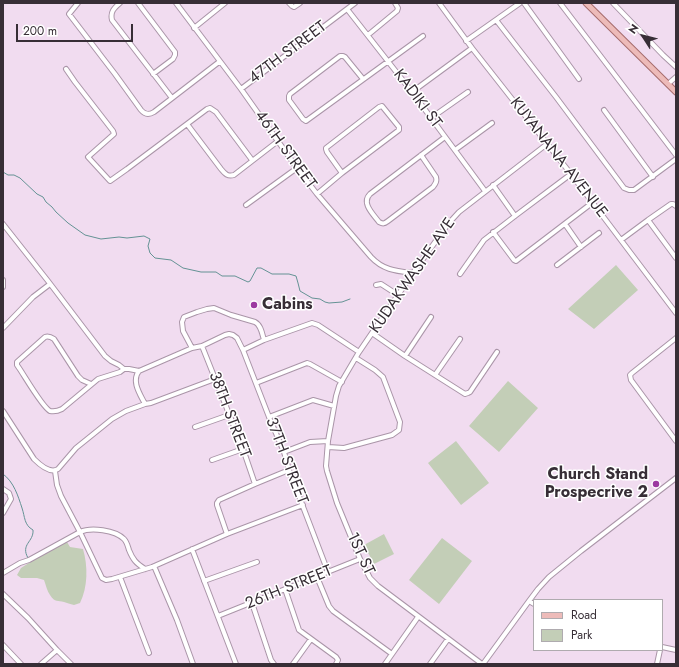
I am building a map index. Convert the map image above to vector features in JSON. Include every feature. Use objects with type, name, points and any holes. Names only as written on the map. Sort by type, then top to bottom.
[{"type":"main road","points":[[586,3],[676,92]]},
{"type":"street","points":[[78,3],[69,14],[146,115],[150,114],[220,62]]},
{"type":"street","points":[[120,3],[112,12],[112,20],[172,98]]},
{"type":"street","points":[[138,3],[175,52],[173,58],[153,74]]},
{"type":"street","name":"46TH STREET","points":[[176,3],[241,89],[297,168],[370,258],[382,267],[396,271],[413,273]]},
{"type":"street","points":[[194,28],[225,3]]},
{"type":"street","points":[[288,3],[294,7],[300,3]]},
{"type":"street","name":"47TH STREET","points":[[241,89],[355,3]]},
{"type":"street","points":[[368,35],[397,11],[398,8],[395,3]]},
{"type":"street","name":"KUYANANA AVENUE","points":[[439,3],[466,41],[571,174],[676,313]]},
{"type":"street","points":[[466,41],[520,3]]},
{"type":"street","points":[[524,3],[579,79]]},
{"type":"street","points":[[560,3],[676,154]]},
{"type":"street","points":[[612,3],[676,67]]},
{"type":"street","name":"KADIKI ST","points":[[347,9],[412,92],[485,191]]},
{"type":"street","points":[[496,20],[624,188],[634,190],[676,159]]},
{"type":"street","points":[[364,79],[345,57],[340,56],[290,94],[289,100],[306,121],[364,79],[388,61],[423,36]]},
{"type":"street","points":[[412,92],[472,48]]},
{"type":"street","points":[[66,69],[113,131],[114,134],[88,157],[110,181],[210,108],[216,112],[252,160]]},
{"type":"street","points":[[668,84],[676,77]]},
{"type":"street","points":[[431,118],[468,92]]},
{"type":"street","points":[[317,194],[399,130],[399,127],[382,106],[326,148],[327,152],[342,173]]},
{"type":"street","points":[[604,110],[653,177]]},
{"type":"street","points":[[455,150],[492,123]]},
{"type":"street","points":[[187,124],[221,169],[230,176],[234,175],[252,160],[278,142]]},
{"type":"street","points":[[421,155],[436,177],[437,181],[433,187],[385,224],[382,224],[367,204],[367,197],[421,155],[445,137]]},
{"type":"street","name":"KUDAKWASHE AVE","points":[[328,441],[334,406],[338,390],[342,382],[372,333],[413,273],[455,216],[547,144]]},
{"type":"street","points":[[246,205],[297,168]]},
{"type":"street","points":[[460,274],[480,245],[493,232],[571,174]]},
{"type":"street","points":[[493,185],[515,216]]},
{"type":"street","points":[[493,232],[516,261],[592,203]]},
{"type":"street","points":[[621,240],[671,204],[676,206]]},
{"type":"street","points":[[648,220],[676,258]]},
{"type":"street","points":[[3,224],[105,356],[124,368],[139,371]]},
{"type":"street","points":[[565,224],[581,247]]},
{"type":"street","points":[[557,264],[599,233]]},
{"type":"street","points":[[3,280],[3,287]]},
{"type":"street","points":[[3,328],[33,297],[50,284]]},
{"type":"street","points":[[376,285],[381,284],[398,295]]},
{"type":"street","points":[[192,348],[183,331],[182,322],[184,317],[214,308],[255,322],[260,327],[264,340]]},
{"type":"street","points":[[405,356],[431,317]]},
{"type":"street","points":[[243,350],[264,340],[312,323],[360,352]]},
{"type":"street","points":[[372,333],[464,394],[470,392],[497,352]]},
{"type":"street","name":"37TH STREET","points":[[202,346],[229,334],[237,338],[284,452],[289,470],[328,572]]},
{"type":"street","points":[[91,384],[82,380],[78,376],[54,340],[51,338],[45,337],[17,362],[17,365],[42,402],[50,410],[56,411],[62,409],[98,379],[120,372],[124,368]]},
{"type":"street","points":[[676,338],[630,375],[631,380],[676,441]]},
{"type":"street","points":[[435,375],[460,340]]},
{"type":"street","points":[[145,404],[136,383],[136,375],[139,371],[192,348],[202,346]]},
{"type":"street","name":"38TH STREET","points":[[202,346],[243,449],[255,484]]},
{"type":"street","points":[[328,448],[344,448],[392,435],[400,430],[400,422],[383,377],[356,358]]},
{"type":"street","points":[[256,383],[307,363],[342,382]]},
{"type":"street","points":[[55,471],[70,453],[112,419],[126,411],[215,379]]},
{"type":"street","points":[[269,417],[313,400],[334,406]]},
{"type":"street","points":[[3,411],[34,459],[41,466],[51,471],[55,471]]},
{"type":"street","points":[[195,427],[229,415]]},
{"type":"street","points":[[284,452],[310,442],[328,441]]},
{"type":"street","name":"1ST ST","points":[[328,441],[326,466],[330,482],[337,503],[367,573],[374,582],[418,617],[476,662],[482,664]]},
{"type":"street","points":[[212,460],[243,449]]},
{"type":"street","points":[[227,534],[218,508],[217,503],[219,500],[289,470]]},
{"type":"street","points":[[55,471],[57,485],[61,496],[102,578],[106,580],[154,566],[227,534],[303,504]]},
{"type":"street","points":[[482,664],[529,601],[553,573],[676,478]]},
{"type":"street","points":[[3,489],[9,493],[11,499],[3,513]]},
{"type":"street","points":[[3,573],[83,530],[91,529],[101,530],[120,536],[125,540],[135,562],[145,569]]},
{"type":"street","points":[[192,549],[236,664]]},
{"type":"street","name":"26TH STREET","points":[[218,616],[360,559]]},
{"type":"street","points":[[204,581],[257,562]]},
{"type":"street","points":[[154,566],[174,613],[193,664]]},
{"type":"street","points":[[120,577],[149,653]]},
{"type":"street","points":[[317,577],[329,606],[333,611],[392,654]]},
{"type":"street","points":[[285,589],[298,630],[336,657],[338,660],[336,664]]},
{"type":"street","points":[[3,594],[28,618],[71,664]]},
{"type":"street","points":[[529,601],[533,603]]},
{"type":"street","points":[[252,603],[271,660],[274,664]]},
{"type":"street","points":[[385,664],[418,617]]},
{"type":"street","points":[[293,664],[311,639]]},
{"type":"street","points":[[430,664],[448,639]]},
{"type":"street","points":[[3,645],[21,664]]},
{"type":"street","points":[[663,647],[676,650]]},
{"type":"street","points":[[42,664],[57,650]]},
{"type":"street","points":[[657,664],[660,651]]},
{"type":"green space","points":[[616,265],[638,290],[594,329],[568,309]]},
{"type":"green space","points":[[508,381],[538,408],[499,452],[469,426]]},
{"type":"green space","points":[[456,441],[489,483],[461,505],[428,463]]},
{"type":"green space","points":[[384,534],[394,554],[374,564],[364,545]]},
{"type":"green space","points":[[442,538],[472,561],[439,604],[409,580]]},
{"type":"green space","points":[[63,541],[67,542],[70,547],[83,549],[85,556],[85,590],[80,603],[74,605],[53,599],[48,592],[44,580],[37,578],[21,578],[17,575],[21,568]]},
{"type":"waterway","points":[[3,172],[20,178],[37,194],[43,197],[46,202],[68,223],[85,235],[101,239],[144,236],[150,239],[148,246],[150,253],[155,258],[171,260],[183,268],[201,272],[216,272],[222,276],[235,276],[248,282],[257,268],[261,268],[272,274],[289,274],[296,276],[300,291],[312,298],[320,299],[329,303],[342,302],[350,299]]},
{"type":"waterway","points":[[3,474],[13,485],[26,523],[33,530],[32,537],[26,546],[28,558]]},
{"type":"place","name":"Cabins","points":[[254,305]]},
{"type":"place","name":"Church Stand Prospecrive 2","points":[[656,484]]}]
